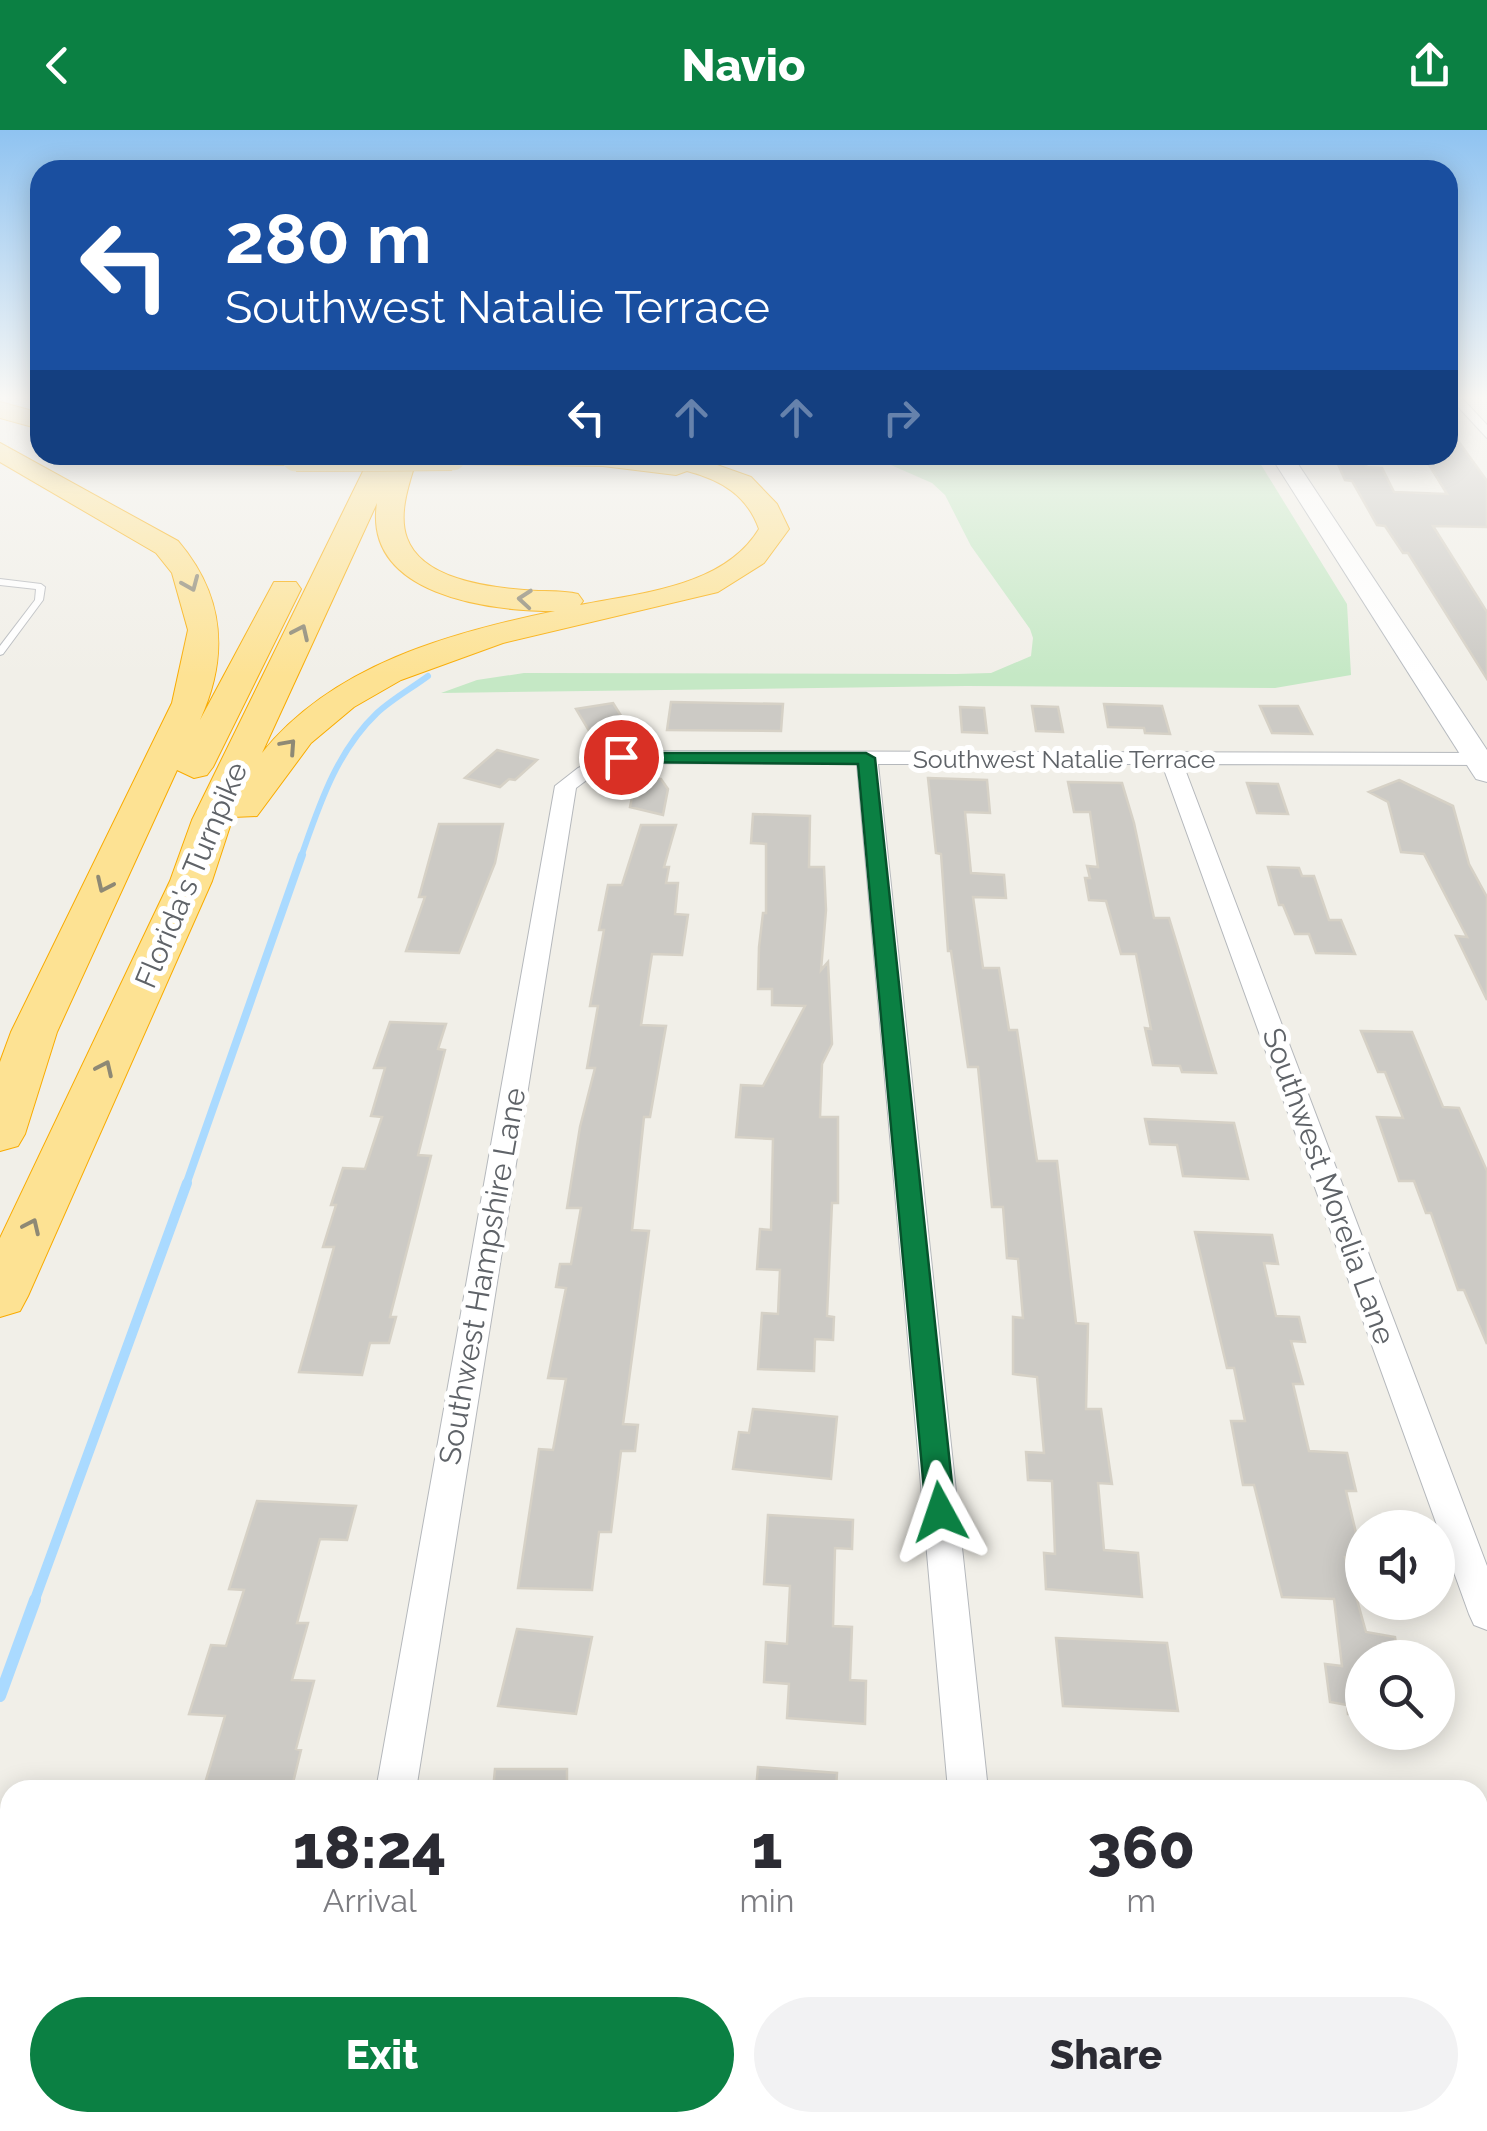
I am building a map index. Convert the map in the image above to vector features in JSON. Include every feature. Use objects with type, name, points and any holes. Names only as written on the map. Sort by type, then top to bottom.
[{"type":"highway","points":[[0,1136],[34,1032],[190,702],[205,630],[187,571],[167,548],[66,489]]},
{"type":"highway","name":"Florida's Turnpike","points":[[0,1136],[62,1028],[336,489]]},
{"type":"highway","name":"Florida's Turnpike","points":[[0,1296],[191,882],[212,820],[369,489]]},
{"type":"highway","points":[[394,489],[392,541],[416,570],[480,594],[555,602],[653,592],[725,565],[745,547],[755,528],[752,510],[730,489]]},
{"type":"highway","points":[[191,882],[285,750],[328,710],[363,685],[469,640],[708,585],[739,570],[763,550],[774,529],[769,508],[752,489]]},
{"type":"street","points":[[1304,489],[1484,764]]},
{"type":"street","name":"Southwest Natalie Terrace","points":[[585,772],[621,757],[1170,758],[1484,764]]},
{"type":"street","points":[[866,758],[967,1780]]},
{"type":"street","name":"Southwest Morelia Lane","points":[[1170,758],[1487,1614]]},
{"type":"street","name":"Southwest Hampshire Lane","points":[[398,1780],[560,810],[566,786],[585,772]]},
{"type":"lane","points":[[0,582],[41,587],[39,600],[0,652]]},
{"type":"green space","points":[[939,489],[1276,489],[1347,604],[1351,675],[1275,688],[966,686],[441,693],[477,680],[524,673],[991,673],[1031,656],[1030,629],[971,546]]},
{"type":"building","points":[[1357,489],[1447,494],[1444,489],[1487,489],[1487,527],[1433,526],[1487,612],[1487,679],[1408,553],[1403,553],[1385,526],[1377,525]]},
{"type":"building","points":[[671,702],[783,704],[781,731],[667,730]]},
{"type":"building","points":[[613,703],[630,730],[592,736],[576,709]]},
{"type":"building","points":[[1104,704],[1162,706],[1170,734],[1145,733],[1144,728],[1108,727]]},
{"type":"building","points":[[1032,706],[1058,707],[1063,732],[1036,731]]},
{"type":"building","points":[[1260,706],[1298,706],[1312,734],[1272,733]]},
{"type":"building","points":[[960,707],[984,708],[987,733],[962,732]]},
{"type":"building","points":[[497,750],[537,760],[515,780],[509,779],[500,787],[465,778]]},
{"type":"building","points":[[928,778],[987,780],[990,813],[965,812],[971,873],[1004,875],[1006,898],[973,897],[983,968],[999,968],[1009,1030],[1017,1030],[1037,1161],[1057,1161],[1076,1323],[1088,1324],[1086,1409],[1101,1409],[1112,1484],[1098,1483],[1104,1550],[1138,1553],[1142,1597],[1046,1589],[1044,1553],[1055,1554],[1052,1481],[1028,1480],[1026,1452],[1044,1453],[1037,1377],[1013,1374],[1013,1317],[1023,1318],[1018,1259],[1007,1258],[1003,1207],[992,1207],[978,1067],[968,1067],[948,951],[941,854],[936,853]]},
{"type":"building","points":[[636,779],[661,779],[668,789],[663,815],[630,807]]},
{"type":"building","points":[[1399,780],[1453,806],[1469,864],[1487,897],[1487,1000],[1456,936],[1467,937],[1424,854],[1401,852],[1388,802],[1369,792]]},
{"type":"building","points":[[1068,782],[1122,783],[1154,918],[1169,918],[1216,1073],[1182,1072],[1180,1066],[1153,1065],[1145,1028],[1151,1029],[1136,954],[1121,954],[1106,901],[1089,900],[1087,866],[1098,867],[1090,812],[1074,812]]},
{"type":"building","points":[[1247,783],[1278,784],[1288,814],[1257,813]]},
{"type":"building","points":[[753,814],[810,816],[809,867],[824,867],[826,910],[821,970],[828,962],[832,1044],[822,1064],[820,1117],[838,1117],[838,1203],[832,1203],[827,1316],[834,1317],[833,1340],[815,1339],[814,1371],[758,1369],[762,1313],[778,1314],[780,1270],[757,1269],[760,1229],[771,1230],[773,1139],[736,1137],[741,1085],[763,1086],[805,1006],[772,1005],[772,989],[758,989],[759,947],[766,913],[766,844],[751,843]]},
{"type":"building","points":[[439,824],[503,824],[495,863],[459,953],[406,951],[425,897],[419,897]]},
{"type":"building","points":[[641,825],[676,825],[664,867],[669,867],[666,883],[678,883],[675,914],[688,915],[682,955],[652,954],[641,1025],[666,1026],[650,1117],[644,1117],[632,1230],[649,1231],[623,1424],[638,1425],[635,1451],[621,1451],[611,1532],[599,1532],[592,1590],[518,1588],[539,1449],[553,1450],[566,1379],[548,1378],[566,1288],[556,1287],[560,1264],[571,1264],[581,1208],[567,1208],[580,1127],[595,1068],[587,1068],[598,1006],[590,1006],[604,930],[599,930],[608,885],[622,885]]},
{"type":"building","points":[[1268,867],[1299,868],[1302,876],[1314,876],[1329,920],[1341,920],[1355,954],[1316,953],[1309,934],[1295,934],[1283,905],[1279,905]]},
{"type":"building","points":[[390,1022],[446,1024],[438,1049],[445,1050],[418,1155],[431,1156],[390,1317],[396,1317],[389,1343],[370,1343],[362,1375],[299,1372],[334,1247],[323,1247],[343,1168],[365,1169],[382,1117],[371,1116],[385,1068],[374,1068]]},
{"type":"building","points":[[1361,1031],[1412,1032],[1443,1107],[1459,1108],[1487,1171],[1487,1344],[1464,1290],[1458,1290],[1431,1213],[1426,1213],[1414,1181],[1399,1181],[1377,1117],[1403,1118],[1385,1072],[1378,1072]]},
{"type":"building","points":[[1145,1119],[1234,1123],[1248,1179],[1183,1176],[1177,1145],[1150,1144]]},
{"type":"building","points":[[1195,1232],[1272,1235],[1278,1264],[1264,1263],[1276,1316],[1299,1317],[1305,1342],[1291,1341],[1303,1384],[1293,1384],[1309,1451],[1347,1453],[1356,1491],[1346,1491],[1351,1510],[1345,1510],[1345,1620],[1363,1620],[1366,1632],[1395,1637],[1395,1640],[1345,1640],[1345,1705],[1330,1702],[1325,1664],[1342,1666],[1334,1599],[1282,1597],[1254,1485],[1243,1485],[1231,1421],[1245,1421],[1234,1368],[1227,1368]]},
{"type":"building","points":[[753,1409],[837,1417],[831,1479],[733,1469],[739,1432],[749,1433]]},
{"type":"building","points":[[257,1501],[356,1506],[347,1540],[320,1539],[297,1623],[308,1623],[292,1680],[314,1681],[296,1749],[301,1750],[294,1780],[206,1780],[225,1716],[189,1714],[211,1645],[226,1646],[244,1590],[229,1589]]},
{"type":"building","points":[[768,1515],[853,1520],[852,1549],[835,1548],[833,1626],[852,1627],[850,1680],[866,1681],[865,1724],[787,1718],[789,1684],[764,1682],[766,1642],[787,1644],[790,1586],[764,1584]]},
{"type":"building","points":[[517,1629],[592,1637],[576,1714],[498,1706]]},
{"type":"building","points":[[1056,1638],[1167,1643],[1178,1711],[1063,1706]]},
{"type":"building","points":[[758,1767],[837,1773],[837,1780],[757,1780]]},
{"type":"building","points":[[495,1769],[567,1769],[567,1780],[494,1780]]},
{"type":"waterway","points":[[301,857],[330,780],[350,745],[377,713],[428,676]]},
{"type":"waterway","points":[[186,1185],[302,855]]},
{"type":"waterway","points":[[34,1602],[187,1183]]},
{"type":"waterway","points":[[0,1696],[35,1600]]},
{"type":"route","points":[[621,757],[866,758],[940,1512]]}]
